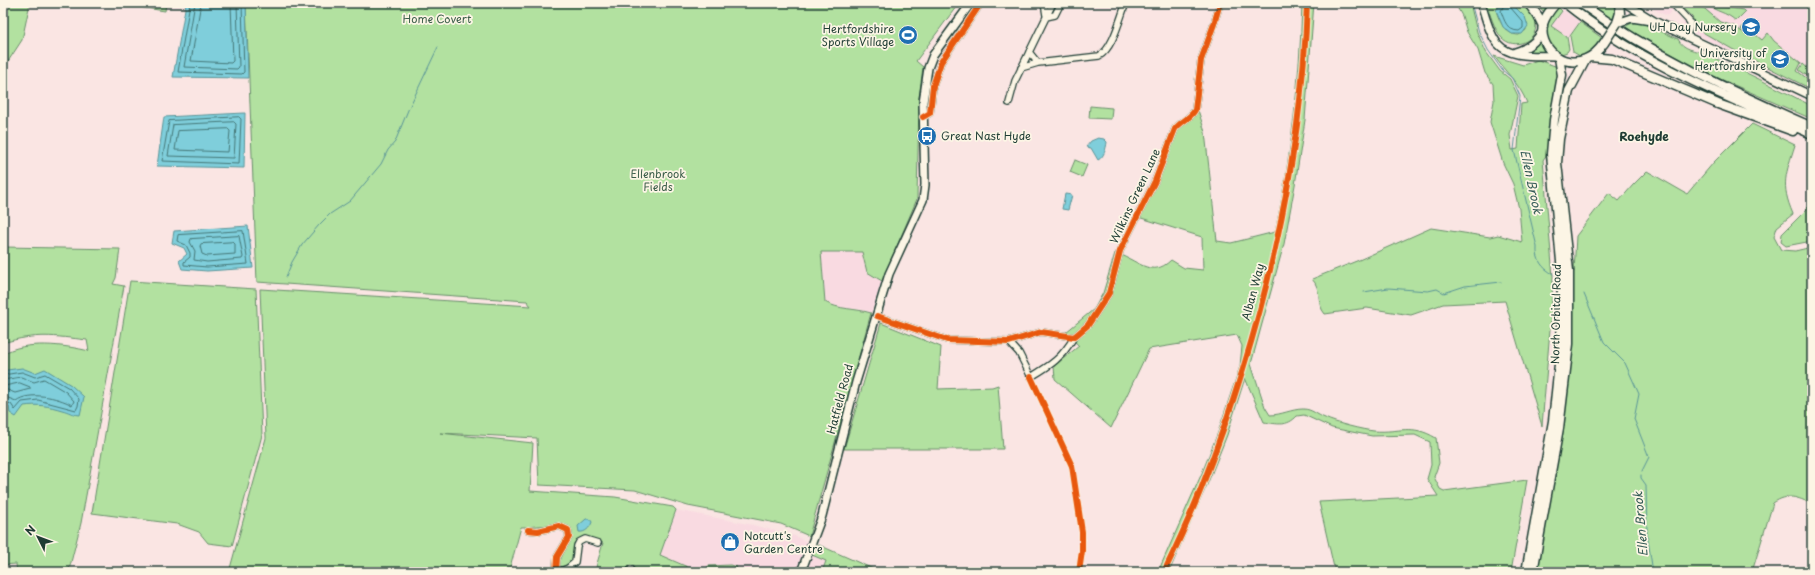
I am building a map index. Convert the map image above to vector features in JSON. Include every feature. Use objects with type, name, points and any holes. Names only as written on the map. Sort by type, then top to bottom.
[{"type":"highway","points":[[1528,3],[1536,12],[1543,28],[1547,47],[1557,57],[1572,62],[1588,58],[1612,60],[1718,104],[1812,137]]},
{"type":"highway","points":[[1543,28],[1550,11],[1556,3]]},
{"type":"highway","points":[[1565,3],[1620,42],[1665,68],[1812,134]]},
{"type":"highway","points":[[1580,3],[1627,35],[1690,71],[1812,127]]},
{"type":"highway","points":[[1617,23],[1620,13],[1619,3]]},
{"type":"highway","name":"North Orbital Road","points":[[1533,572],[1559,428],[1569,344],[1569,271],[1557,163],[1559,139],[1569,91],[1588,58],[1604,43],[1617,23]]},
{"type":"highway","name":"North Orbital Road","points":[[1526,572],[1553,421],[1561,345],[1562,272],[1551,154],[1554,120],[1562,75],[1557,57]]},
{"type":"main road","name":"Hatfield Road","points":[[801,572],[822,516],[856,382],[889,274],[923,200],[925,185],[923,117],[926,79],[933,55],[971,3]]},
{"type":"main road","points":[[1481,3],[1495,40],[1502,47],[1524,55],[1557,57]]},
{"type":"main road","points":[[1625,3],[1654,21],[1686,37],[1812,96]]},
{"type":"main road","points":[[1617,23],[1632,18],[1654,21]]},
{"type":"main road","points":[[1513,52],[1525,49],[1532,44],[1543,28]]},
{"type":"street","points":[[923,117],[930,113],[933,86],[941,62],[981,3]]},
{"type":"street","points":[[1044,3],[1046,16]]},
{"type":"street","points":[[1009,103],[1015,81],[1052,3]]},
{"type":"street","points":[[1046,16],[1054,15],[1061,3]]},
{"type":"street","points":[[1021,68],[1038,63],[1099,56],[1104,54],[1109,47],[1126,3]]},
{"type":"street","name":"Wilkins Green Lane","points":[[1009,342],[1019,353],[1031,377],[1051,364],[1066,351],[1074,337],[1088,325],[1110,293],[1120,251],[1155,181],[1175,129],[1179,124],[1192,116],[1195,110],[1201,60],[1220,3]]},
{"type":"street","points":[[1672,3],[1690,22],[1690,27],[1686,37]]},
{"type":"street","points":[[1029,52],[1038,63]]},
{"type":"street","points":[[876,316],[947,340],[1009,342],[1041,332],[1074,337]]},
{"type":"street","points":[[528,530],[538,531],[559,526],[568,530],[569,537],[557,557],[557,572],[568,568],[575,562],[576,546],[579,542],[585,539],[598,543]]},
{"type":"street","points":[[604,572],[616,572]]},
{"type":"shaded area","name":"University of Hertfordshire","points":[[1642,3],[1812,3],[1812,91],[1682,27],[1685,20],[1674,8],[1667,16]]},
{"type":"shaded area","points":[[1563,10],[1580,22],[1570,36],[1566,37],[1551,26]]},
{"type":"shaded area","points":[[821,252],[863,252],[867,272],[882,281],[871,313],[859,309],[835,308],[825,302]]},
{"type":"shaded area","points":[[676,510],[753,525],[795,536],[815,546],[819,545],[843,572],[699,572],[660,555]]},
{"type":"green space","points":[[3,3],[30,3],[22,40],[3,69]]},
{"type":"green space","points":[[113,3],[166,3],[165,11]]},
{"type":"green space","name":"Ellenbrook Fields","points":[[246,3],[959,3],[916,61],[923,67],[919,98],[917,199],[882,281],[867,272],[862,252],[821,252],[825,302],[841,308],[871,313],[809,536],[781,524],[688,506],[635,490],[539,485],[537,438],[440,433],[533,443],[530,491],[615,497],[673,507],[676,510],[660,555],[699,572],[641,572],[634,569],[596,567],[603,543],[584,539],[574,543],[573,561],[561,569],[559,566],[560,561],[572,535],[567,526],[558,525],[521,527],[509,572],[229,572],[266,438],[260,289],[531,306],[527,301],[257,282]]},
{"type":"green space","points":[[1302,3],[1314,3],[1305,120],[1284,244],[1251,364],[1265,407],[1270,415],[1306,409],[1335,422],[1363,429],[1374,431],[1412,430],[1427,433],[1436,438],[1439,463],[1434,477],[1440,489],[1444,491],[1527,480],[1511,572],[1335,572],[1319,502],[1438,496],[1427,479],[1431,465],[1430,442],[1415,435],[1372,436],[1332,428],[1304,415],[1297,416],[1289,422],[1282,424],[1264,422],[1245,378],[1227,435],[1169,572],[1158,572],[1202,473],[1218,432],[1240,366],[1242,346],[1237,335],[1149,349],[1111,428],[1055,379],[1054,366],[1079,346],[1066,332],[1094,309],[1103,293],[1115,253],[1150,268],[1164,266],[1171,260],[1184,268],[1203,270],[1202,237],[1138,217],[1157,183],[1177,130],[1192,118],[1198,110],[1205,132],[1217,241],[1231,243],[1275,232],[1286,175],[1294,118]]},
{"type":"green space","points":[[1463,3],[1470,3],[1477,32],[1486,52],[1500,71],[1510,79],[1518,96],[1510,135],[1512,150],[1518,149],[1521,104],[1527,103],[1516,84],[1494,56],[1523,65],[1538,60],[1555,66],[1558,73],[1550,115],[1547,154],[1543,160],[1553,277],[1542,426],[1505,301],[1443,304],[1411,315],[1367,308],[1325,314],[1322,310],[1317,287],[1312,279],[1431,228],[1490,237],[1498,235],[1522,242],[1519,209],[1513,184],[1503,163],[1490,122],[1494,101],[1493,84],[1485,73],[1478,50],[1467,32],[1462,16],[1457,7]]},
{"type":"green space","points":[[1486,3],[1502,3],[1496,10],[1503,27],[1510,33],[1519,35],[1526,30],[1525,17],[1511,3],[1521,3],[1531,13],[1535,20],[1536,27],[1534,33],[1525,42],[1513,43],[1506,41],[1501,37],[1496,29]]},
{"type":"green space","points":[[1536,3],[1551,3],[1544,12]]},
{"type":"green space","points":[[1588,3],[1614,3],[1615,13],[1612,20]]},
{"type":"green space","points":[[1677,3],[1698,3],[1720,22],[1734,26],[1745,34],[1741,29],[1744,25],[1762,40],[1768,33],[1774,41],[1801,63],[1797,71],[1812,82],[1811,89],[1732,49],[1697,29],[1692,17]]},
{"type":"green space","points":[[1707,4],[1743,10],[1745,12],[1736,21]]},
{"type":"green space","points":[[1558,7],[1562,11],[1551,26],[1567,37],[1569,49],[1567,52],[1561,54],[1554,49],[1547,38],[1550,20]]},
{"type":"green space","points":[[1580,22],[1602,38],[1592,50],[1580,56],[1573,52],[1570,36]]},
{"type":"green space","points":[[1640,22],[1678,39],[1686,48],[1706,54],[1812,106],[1812,119],[1702,71],[1624,27],[1632,23]]},
{"type":"green space","points":[[1539,42],[1544,52],[1525,53],[1525,51],[1532,48]]},
{"type":"green space","points":[[1803,64],[1812,72],[1812,79],[1799,70]]},
{"type":"green space","points":[[1090,106],[1112,108],[1111,119],[1089,118]]},
{"type":"green space","points":[[1752,124],[1795,145],[1786,179],[1787,195],[1793,214],[1777,227],[1774,237],[1781,250],[1795,251],[1812,247],[1812,504],[1802,499],[1792,497],[1783,498],[1773,503],[1752,572],[1537,572],[1564,418],[1572,272],[1574,272],[1576,236],[1609,193],[1619,201],[1647,171],[1687,194],[1714,162]]},
{"type":"green space","points":[[1075,160],[1087,165],[1082,177],[1070,172]]},
{"type":"green space","points":[[1810,199],[1812,201],[1812,241],[1786,246],[1781,242],[1782,234],[1807,209]]},
{"type":"green space","points":[[3,247],[120,249],[116,278],[113,284],[124,286],[81,523],[69,570],[64,572],[17,572],[16,564],[3,565],[3,354],[22,347],[34,345],[69,347],[89,351],[87,340],[45,336],[25,338],[3,343]]},
{"type":"green space","points":[[130,281],[256,289],[262,435],[232,546],[208,543],[199,532],[177,524],[92,513]]},
{"type":"green space","points":[[881,323],[941,347],[938,389],[992,387],[998,385],[1003,449],[844,449]]},
{"type":"green space","points":[[819,545],[880,572],[822,572],[826,561],[812,555],[815,546]]},
{"type":"green space","points":[[730,565],[737,567],[735,570],[716,572],[707,569],[708,566]]},
{"type":"water","points":[[186,3],[246,3],[248,78],[173,77]]},
{"type":"water","points":[[1502,3],[1511,3],[1525,17],[1528,26],[1522,34],[1512,34],[1503,27],[1496,10]]},
{"type":"water","points":[[245,113],[244,168],[157,166],[164,117]]},
{"type":"water","points":[[1098,138],[1104,139],[1107,142],[1103,155],[1098,160],[1091,148],[1086,147],[1091,141]]},
{"type":"water","points":[[1065,194],[1072,195],[1068,210],[1062,209]]},
{"type":"water","points":[[248,226],[253,268],[207,271],[182,269],[179,261],[187,254],[184,248],[172,243],[174,231]]},
{"type":"water","points":[[22,368],[35,373],[45,369],[71,385],[84,397],[80,415],[52,407],[38,405],[24,406],[16,417],[10,413],[9,407],[3,404],[3,372]]},
{"type":"water","points":[[586,519],[590,519],[592,522],[589,528],[585,531],[579,532],[578,526]]},
{"type":"waterway","name":"Ellen Brook","points":[[1471,3],[1479,32],[1488,50],[1502,70],[1512,78],[1520,96],[1514,150],[1539,260],[1540,263],[1553,274]]},
{"type":"waterway","points":[[286,277],[292,262],[302,245],[330,214],[350,201],[381,164],[388,150],[395,142],[408,110],[438,47]]},
{"type":"waterway","points":[[1364,292],[1388,288],[1428,291],[1437,289],[1444,293],[1465,286],[1501,282]]},
{"type":"waterway","name":"Ellen Brook","points":[[1584,294],[1604,342],[1625,363],[1639,394],[1634,419],[1649,457],[1642,471]]},
{"type":"waterway","name":"Ellen Brook","points":[[1641,475],[1641,478],[1646,485],[1647,534],[1653,572]]},
{"type":"cycle path","points":[[923,117],[930,113],[933,86],[941,62],[981,3]]},
{"type":"cycle path","points":[[877,316],[947,340],[1009,342],[1041,332],[1074,337],[1088,325],[1109,293],[1120,251],[1155,181],[1175,129],[1191,116],[1195,110],[1201,60],[1220,3]]},
{"type":"cycle path","name":"Alban Way","points":[[1164,572],[1197,499],[1223,431],[1260,311],[1275,250],[1297,127],[1307,3]]},
{"type":"cycle path","points":[[1031,377],[1072,466],[1082,532],[1082,551],[1079,572]]},
{"type":"cycle path","points":[[528,530],[538,531],[559,526],[568,530],[569,537],[557,557],[556,572]]},
{"type":"place","name":"UH Day Nursery","points":[[1751,27]]},
{"type":"place","name":"Hertfordshire Sports Village","points":[[908,35]]},
{"type":"place","name":"University of Hertfordshire","points":[[1780,59]]},
{"type":"place","name":"Great Nast Hyde","points":[[927,136]]},
{"type":"place","name":"Notcutt's Garden Centre","points":[[730,542]]},
{"type":"district","name":"Roehyde","points":[[1644,137]]},
{"type":"park label","name":"Home Covert","points":[[437,19]]}]
